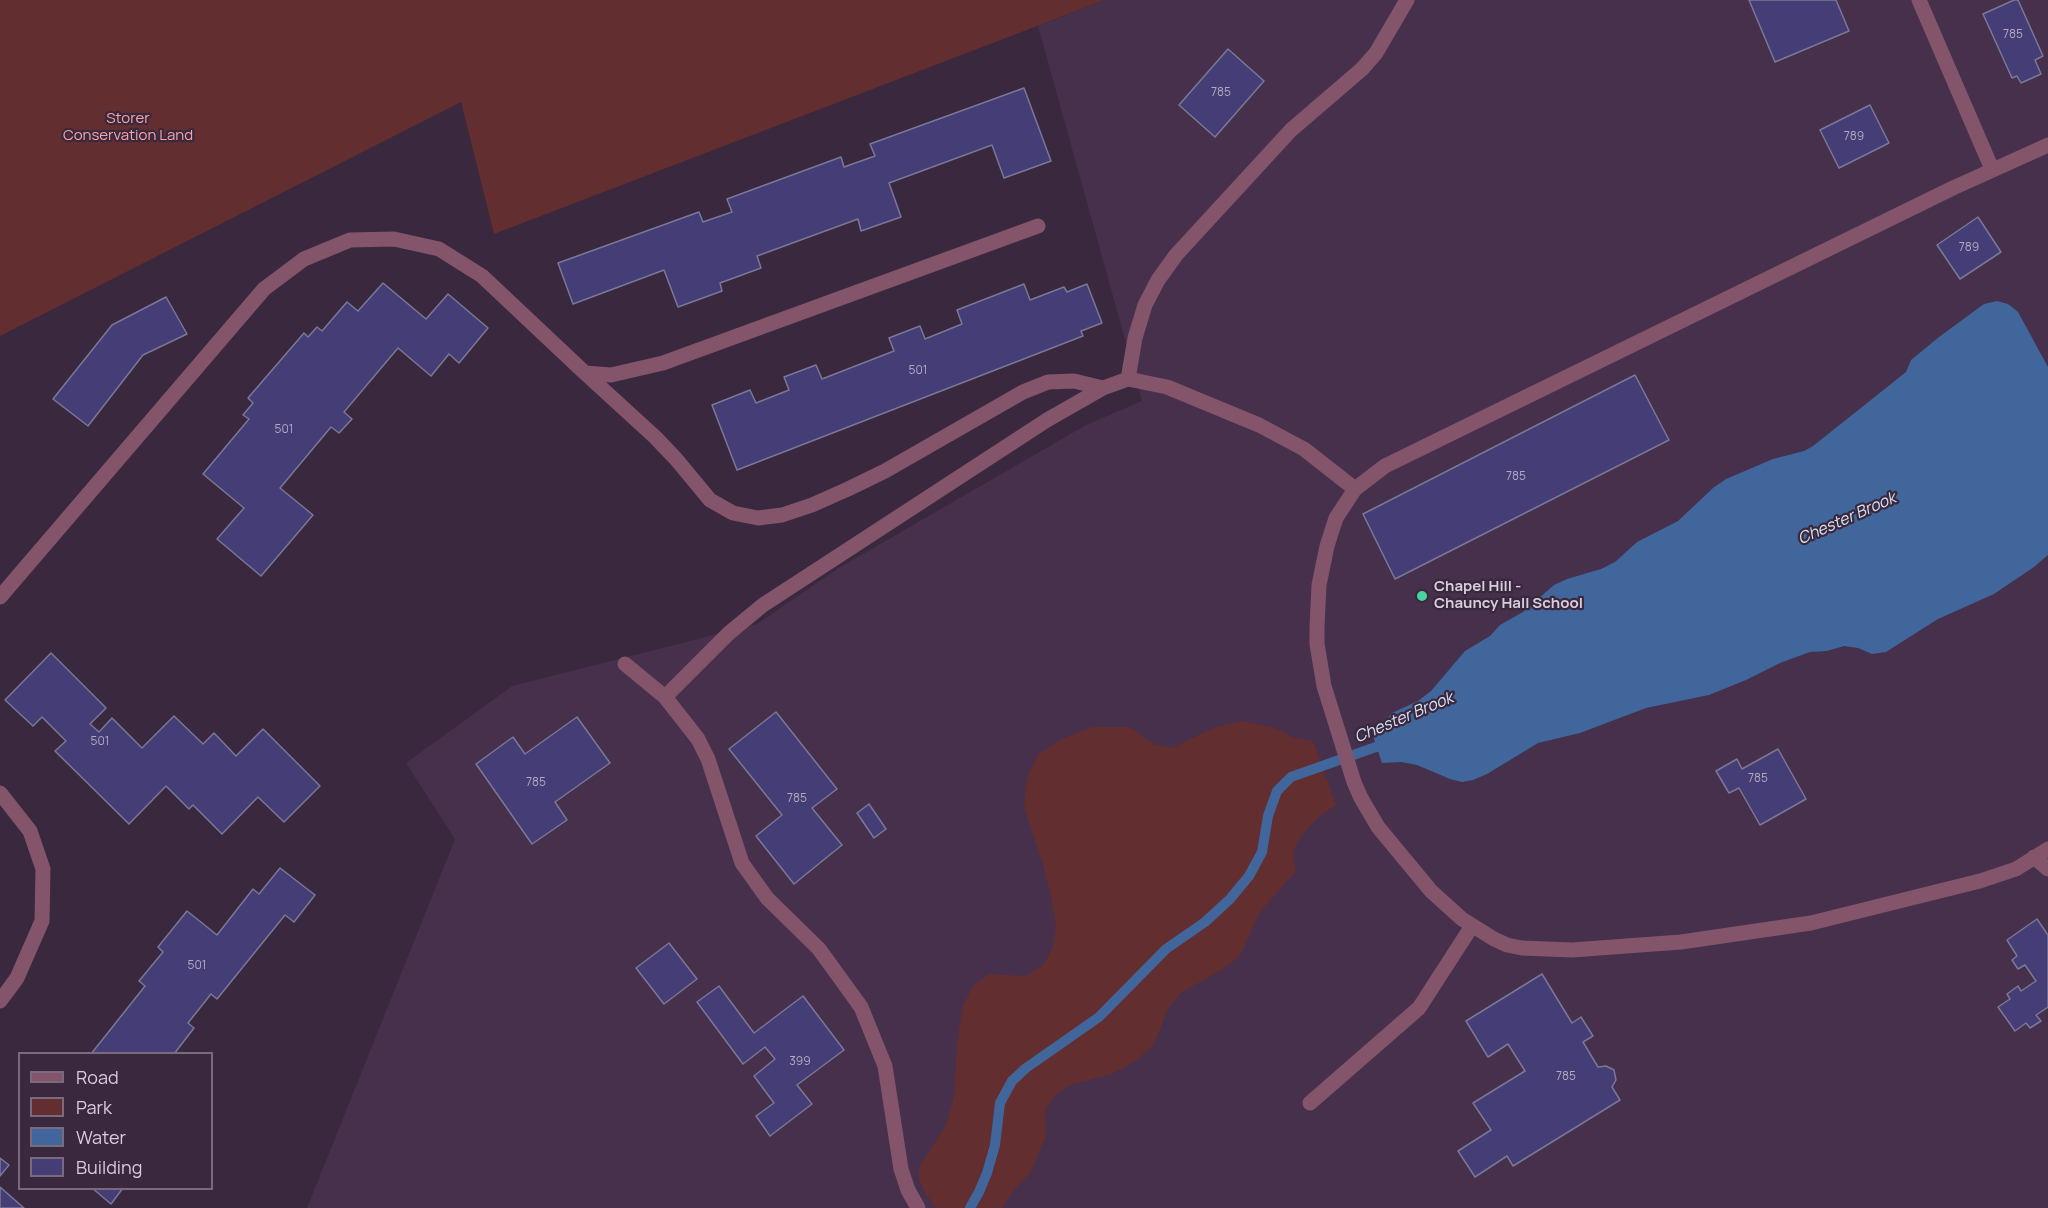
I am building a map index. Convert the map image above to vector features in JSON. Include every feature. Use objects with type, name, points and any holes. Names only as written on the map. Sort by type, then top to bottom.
[{"type":"lane","points":[[1128,379],[1135,338],[1145,305],[1158,280],[1176,255],[1291,130],[1362,69],[1376,53],[1407,0]]},
{"type":"lane","points":[[1919,0],[1992,169]]},
{"type":"lane","points":[[2048,145],[1992,169],[1385,466],[1355,489],[1336,518],[1321,567],[1317,644],[1324,686],[1337,732],[1354,782],[1378,827],[1414,872],[1446,905],[1472,926],[1507,945],[1537,950],[1572,950],[1681,942],[1822,921],[1980,881],[2016,869],[2048,849]]},
{"type":"lane","points":[[585,373],[611,375],[663,363],[1038,226]]},
{"type":"lane","points":[[0,597],[264,289],[304,259],[350,240],[394,239],[438,249],[482,276],[655,437],[710,500],[733,513],[758,518],[782,515],[848,489],[885,471],[1023,392],[1048,382],[1074,381],[1103,388]]},
{"type":"lane","points":[[665,697],[729,633],[763,605],[1037,426],[1103,388],[1128,379],[1167,387],[1259,425],[1304,449],[1355,489]]},
{"type":"lane","points":[[625,664],[665,697],[698,739],[708,759],[742,863],[767,898],[819,949],[861,1007],[885,1066],[901,1168],[918,1208]]},
{"type":"lane","points":[[0,793],[30,831],[43,869],[42,921],[17,978],[0,1001]]},
{"type":"lane","points":[[2034,857],[2048,869]]},
{"type":"lane","points":[[1310,1103],[1419,1008],[1472,926]]},
{"type":"shaded area","name":"Chapel Hill - Chauncy Hall School","points":[[1105,0],[2048,0],[2048,1208],[307,1208],[455,839],[406,763],[512,686],[757,624],[837,569],[1086,425],[1142,401],[1038,26]]},
{"type":"green space","name":"Storer Conservation Land","points":[[0,0],[1105,0],[494,234],[461,102],[0,336]]},
{"type":"green space","points":[[1241,721],[1272,727],[1296,738],[1313,741],[1336,805],[1317,819],[1300,838],[1294,852],[1296,871],[1260,912],[1240,956],[1220,971],[1182,992],[1168,1008],[1152,1046],[1137,1060],[1112,1074],[1070,1085],[1056,1094],[1045,1110],[1046,1136],[1030,1173],[1014,1190],[1002,1208],[936,1208],[925,1193],[919,1179],[919,1167],[946,1125],[954,1097],[957,1042],[963,1005],[973,986],[989,974],[1026,976],[1042,966],[1052,950],[1056,927],[1051,897],[1043,864],[1024,807],[1027,778],[1038,754],[1062,739],[1092,727],[1130,727],[1153,744],[1172,748],[1213,728]]},
{"type":"water","points":[[1997,301],[2008,304],[2018,312],[2048,367],[2048,555],[2034,567],[1994,594],[1938,619],[1886,652],[1872,654],[1858,648],[1844,646],[1827,651],[1810,652],[1709,695],[1646,708],[1580,733],[1538,743],[1473,780],[1462,782],[1450,779],[1417,765],[1401,762],[1382,763],[1373,736],[1392,713],[1418,701],[1431,691],[1465,651],[1490,636],[1500,625],[1523,612],[1554,585],[1615,562],[1637,542],[1678,521],[1726,479],[1773,459],[1804,451],[1813,446],[1906,372],[1911,360],[1939,337],[1984,304]]},
{"type":"building","points":[[1749,0],[1836,0],[1849,31],[1775,62]]},
{"type":"building","points":[[2018,0],[2043,56],[2035,60],[2041,74],[2021,83],[2017,76],[2012,78],[1983,14]]},
{"type":"building","points":[[1228,49],[1264,81],[1215,137],[1179,105]]},
{"type":"building","points":[[1024,88],[1051,161],[1004,178],[992,145],[889,183],[901,217],[861,231],[858,219],[757,256],[761,268],[720,283],[722,291],[678,307],[664,270],[573,304],[558,263],[699,212],[703,222],[732,212],[727,199],[841,157],[844,167],[875,156],[870,144]]},
{"type":"building","points":[[1870,105],[1889,143],[1839,168],[1820,130]]},
{"type":"building","points":[[1978,217],[2001,252],[1960,279],[1937,245]]},
{"type":"building","points":[[383,283],[426,319],[448,294],[488,328],[459,363],[449,354],[431,376],[398,348],[344,412],[352,419],[339,433],[331,427],[280,488],[313,515],[261,576],[217,539],[244,508],[203,474],[249,419],[243,415],[253,403],[248,398],[304,333],[308,337],[317,327],[322,331],[347,302],[358,311]]},
{"type":"building","points":[[1024,284],[1030,300],[1064,287],[1067,292],[1087,284],[1102,323],[1081,331],[1083,336],[737,470],[712,405],[750,390],[756,403],[789,390],[784,377],[816,365],[822,379],[894,351],[889,338],[920,326],[925,339],[962,324],[957,310]]},
{"type":"building","points":[[166,297],[187,334],[143,355],[88,426],[53,399],[112,325]]},
{"type":"building","points":[[1635,375],[1669,440],[1395,579],[1363,514]]},
{"type":"building","points":[[51,653],[106,708],[90,724],[99,732],[112,718],[142,748],[174,716],[203,744],[214,733],[236,756],[263,729],[320,786],[284,822],[258,797],[222,834],[193,805],[189,809],[166,786],[129,824],[55,751],[66,741],[42,717],[33,726],[5,700]]},
{"type":"building","points":[[776,712],[837,789],[812,808],[842,845],[794,884],[756,836],[782,815],[729,749]]},
{"type":"building","points":[[577,717],[610,763],[555,802],[567,820],[532,844],[476,764],[513,737],[525,754]]},
{"type":"building","points":[[1778,749],[1806,799],[1760,825],[1739,788],[1729,793],[1716,771],[1737,759],[1742,769]]},
{"type":"building","points":[[869,804],[886,829],[874,838],[857,813]]},
{"type":"building","points":[[280,868],[315,895],[294,922],[285,915],[217,999],[211,994],[188,1023],[194,1028],[176,1052],[93,1052],[145,986],[139,981],[163,952],[158,947],[187,911],[217,935],[253,889],[259,894]]},
{"type":"building","points":[[2037,919],[2048,935],[2048,1007],[2036,1015],[2041,1021],[2030,1028],[2026,1023],[2015,1031],[1998,1007],[2010,999],[2007,994],[2018,986],[2021,991],[2036,981],[2025,965],[2018,969],[2012,960],[2017,956],[2007,940]]},
{"type":"building","points":[[669,943],[697,979],[664,1004],[636,968]]},
{"type":"building","points":[[1542,974],[1572,1023],[1581,1017],[1593,1036],[1583,1042],[1598,1067],[1606,1066],[1614,1070],[1616,1080],[1612,1087],[1620,1100],[1513,1166],[1507,1156],[1475,1177],[1458,1151],[1491,1130],[1473,1103],[1525,1071],[1508,1044],[1488,1057],[1466,1021]]},
{"type":"building","points":[[719,986],[754,1033],[803,996],[844,1050],[797,1085],[812,1104],[770,1136],[756,1116],[774,1103],[754,1076],[775,1059],[765,1047],[743,1064],[697,1002]]},
{"type":"building","points":[[0,1158],[9,1165],[0,1176]]},
{"type":"building","points":[[0,1187],[24,1208],[0,1208]]},
{"type":"building","points":[[94,1190],[122,1190],[111,1204]]},
{"type":"waterway","name":"Chester Brook","points":[[970,1208],[987,1173],[995,1145],[1000,1103],[1012,1081],[1026,1068],[1099,1017],[1166,949],[1205,922],[1230,899],[1249,876],[1262,852],[1268,816],[1277,791],[1291,777],[1390,742]]},
{"type":"place","name":"Chapel Hill - Chauncy Hall School","points":[[1422,596]]}]
